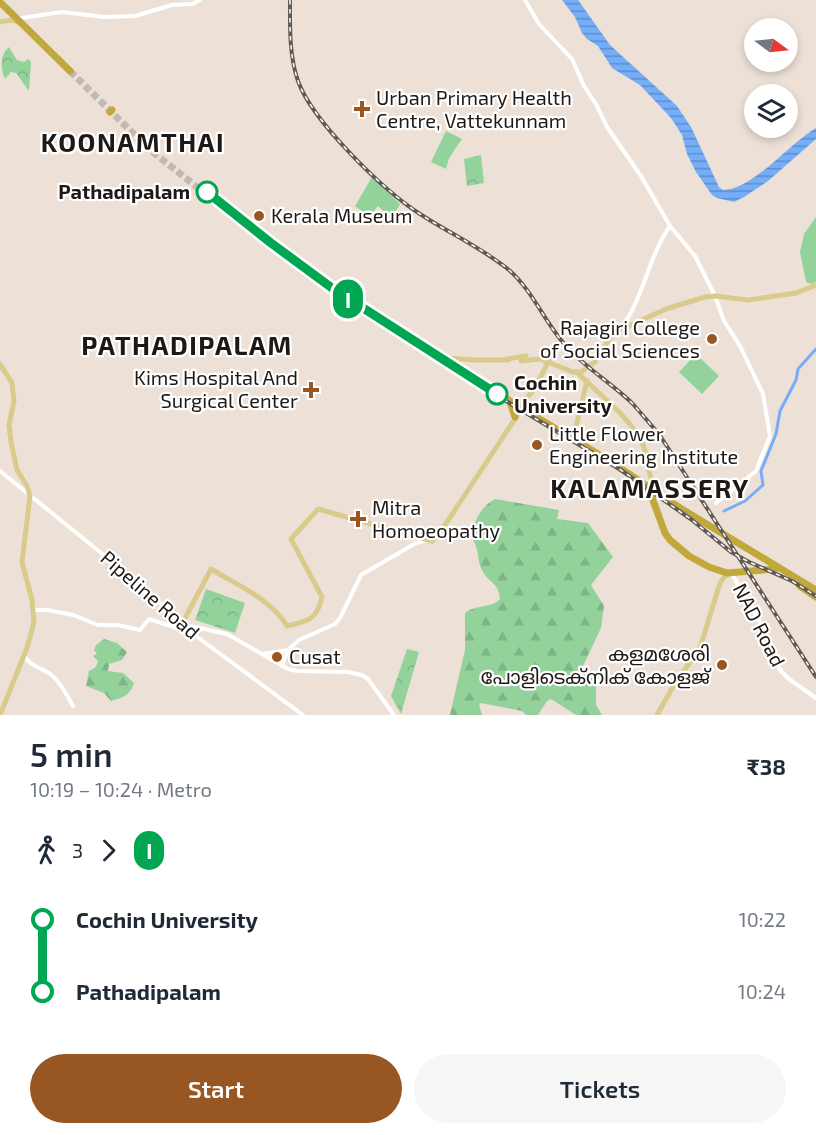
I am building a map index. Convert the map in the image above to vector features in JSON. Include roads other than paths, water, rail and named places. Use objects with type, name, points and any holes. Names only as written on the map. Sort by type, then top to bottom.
[{"type":"highway","points":[[1,1],[21,18],[71,70],[24,26],[1,1]]},
{"type":"highway","points":[[451,362],[468,376],[521,408],[530,416],[604,459]]},
{"type":"highway","points":[[530,416],[573,439],[816,597]]},
{"type":"highway","points":[[644,485],[650,478]]},
{"type":"highway","points":[[644,485],[655,505],[662,528],[670,540],[689,556],[715,570],[735,573],[760,572],[770,566]]},
{"type":"highway","points":[[655,505],[659,499],[668,502],[702,522]]},
{"type":"highway","points":[[770,566],[816,590]]},
{"type":"main road","points":[[3,21],[10,14],[9,11]]},
{"type":"main road","points":[[3,21],[15,21],[24,26]]},
{"type":"main road","points":[[451,362],[542,360],[573,372],[581,372],[596,361],[605,344],[618,331],[666,309],[695,299],[715,296],[748,300],[796,292],[816,285]]},
{"type":"main road","points":[[521,359],[549,361],[584,379],[639,437],[647,456],[653,487],[658,493]]},
{"type":"main road","points":[[184,626],[211,569],[270,606],[287,626],[315,616],[322,597],[291,539],[318,509],[434,539],[521,408],[549,361]]},
{"type":"main road","points":[[0,364],[12,383],[14,401],[9,425],[10,442],[18,473],[27,486],[30,496],[22,562],[34,610],[33,628],[24,656],[0,715]]},
{"type":"main road","points":[[573,439],[584,379]]},
{"type":"main road","points":[[512,404],[520,403],[521,408]]},
{"type":"main road","points":[[521,408],[526,403],[530,416]]},
{"type":"main road","points":[[655,715],[700,641],[719,577],[715,570]]},
{"type":"main road","points":[[655,715],[700,648],[720,583],[725,576],[735,573]]},
{"type":"street","points":[[21,18],[62,12],[104,18],[135,16],[178,2],[192,4],[201,0]]},
{"type":"street","points":[[525,0],[539,24],[572,60],[607,127],[670,226],[695,256],[715,296],[723,320],[752,367],[765,399],[771,437],[756,471],[716,503]]},
{"type":"street","points":[[618,331],[635,308],[648,267],[670,226]]},
{"type":"street","name":"Pipeline Road","points":[[0,471],[100,552],[184,626],[303,715]]},
{"type":"street","points":[[282,665],[288,650],[305,636],[335,624],[361,575],[416,543],[434,539]]},
{"type":"street","name":"NAD Road","points":[[735,573],[765,631],[779,669],[816,698]]},
{"type":"street","points":[[34,610],[48,610],[73,615],[98,625],[118,625],[135,630],[140,630],[150,619],[180,629],[190,626],[218,631],[297,671],[348,672],[362,675],[394,715]]},
{"type":"street","points":[[262,654],[288,650]]},
{"type":"street","points":[[24,656],[33,666],[57,680],[73,705]]},
{"type":"water","points":[[562,0],[578,0],[610,45],[677,106],[691,127],[719,187],[723,190],[746,183],[758,175],[816,128],[816,139],[768,181],[744,197],[734,202],[717,198],[712,195],[696,172],[687,154],[682,135],[671,118],[640,85],[612,68],[598,46],[582,33],[575,17]]},
{"type":"waterway","points":[[724,511],[745,501],[763,485],[761,471],[776,434],[780,411],[796,380],[798,369],[816,349]]},
{"type":"tunnel","points":[[70,71],[149,149],[308,275],[501,399]]},
{"type":"railway","points":[[290,0],[291,41],[298,81],[306,97],[333,135],[369,172],[405,203],[509,270],[525,288],[566,346],[635,407],[659,434],[816,677]]},
{"type":"railway","points":[[496,395],[621,470],[692,520],[731,552],[792,581],[816,596]]},
{"type":"metro line","name":"I","points":[[207,192],[346,298],[497,394]]},
{"type":"place","name":"Urban Primary Health Centre, Vattekunnam","points":[[362,109]]},
{"type":"place","name":"Pathadipalam","points":[[207,192]]},
{"type":"place","name":"Kerala Museum","points":[[259,216]]},
{"type":"place","name":"Rajagiri College of Social Sciences","points":[[712,339]]},
{"type":"place","name":"Kims Hospital And Surgical Center","points":[[311,390]]},
{"type":"place","name":"Cochin University","points":[[497,394]]},
{"type":"place","name":"Little Flower Engineering Institute","points":[[537,445]]},
{"type":"place","name":"Mitra Homoeopathy","points":[[358,519]]},
{"type":"place","name":"Cusat","points":[[277,657]]},
{"type":"place","name":"കളമശേരി പോളിടെക്നിക് കോളജ്","points":[[722,665]]},
{"type":"district","name":"KOONAMTHAI","points":[[133,143]]},
{"type":"district","name":"PATHADIPALAM","points":[[187,346]]},
{"type":"district","name":"KALAMASSERY","points":[[650,489]]}]
